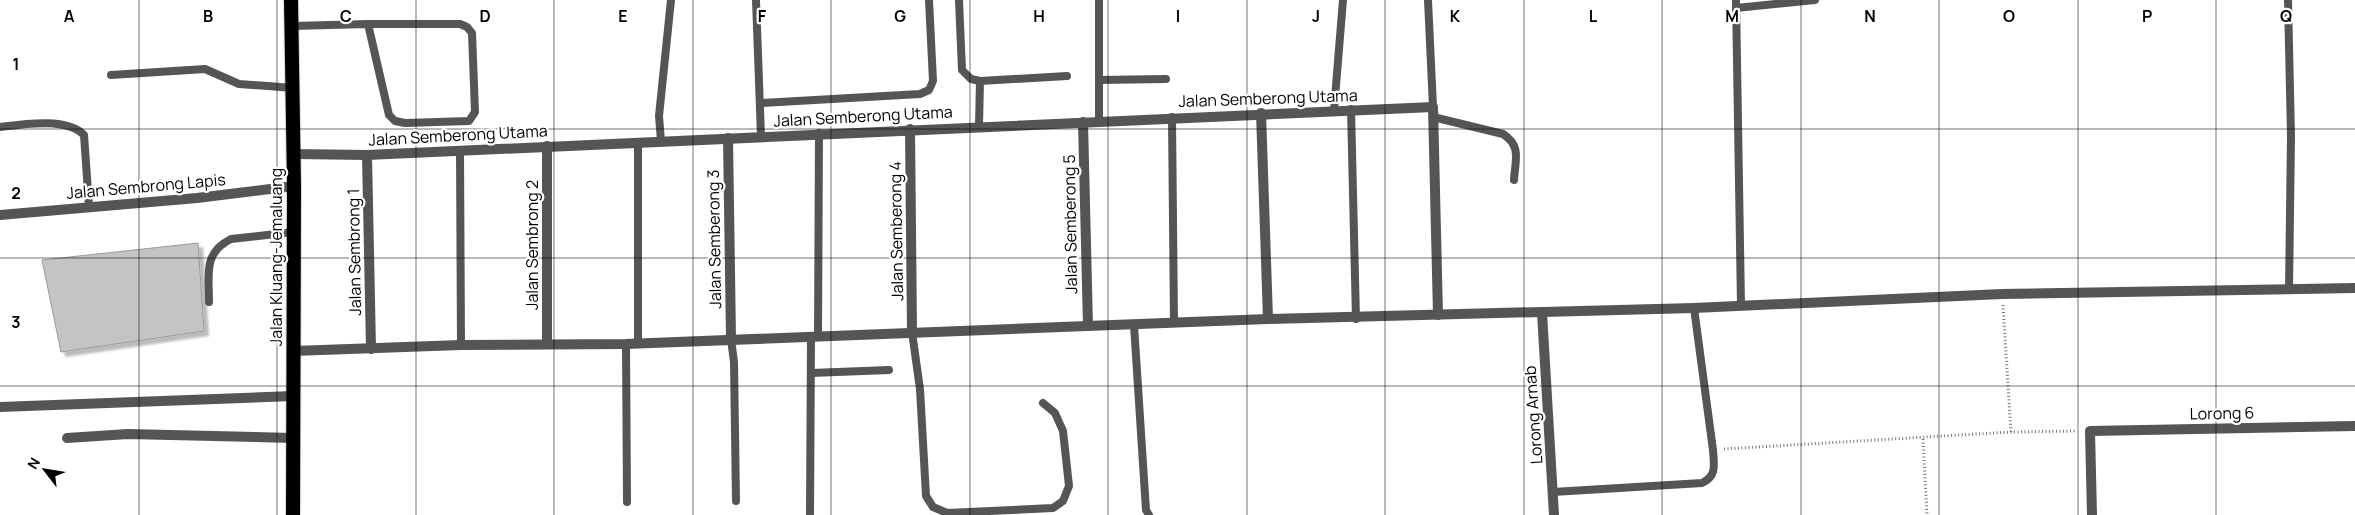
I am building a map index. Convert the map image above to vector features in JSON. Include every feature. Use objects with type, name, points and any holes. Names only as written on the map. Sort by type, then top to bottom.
[{"type":"highway","name":"Jalan Kluang-Jemaluang","points":[[291,0],[294,88],[293,515]]},
{"type":"street","name":"Jalan Semberong Utama","points":[[294,154],[367,155],[1351,109],[1433,112]]},
{"type":"street","points":[[1433,112],[1438,315]]},
{"type":"street","points":[[1261,113],[1268,319]]},
{"type":"street","name":"Jalan Semberong 5","points":[[1083,122],[1088,326]]},
{"type":"street","name":"Jalan Semberong 4","points":[[910,129],[912,332]]},
{"type":"street","name":"Jalan Semberong 3","points":[[728,138],[731,339]]},
{"type":"street","name":"Jalan Sembrong 2","points":[[547,344],[548,146]]},
{"type":"street","name":"Jalan Sembrong 1","points":[[367,155],[371,349]]},
{"type":"street","name":"Jalan Sembrong Lapis","points":[[0,215],[197,198],[294,186]]},
{"type":"street","points":[[293,351],[461,345],[626,344],[1268,319],[1356,319],[1694,308],[2002,294],[2355,288]]},
{"type":"street","name":"Lorong Arnab","points":[[1542,312],[1554,515]]},
{"type":"street","points":[[0,407],[293,396]]},
{"type":"street","name":"Lorong 6","points":[[2090,430],[2355,426]]},
{"type":"street","points":[[2090,430],[2092,515]]},
{"type":"street","points":[[67,438],[128,434],[293,438]]},
{"type":"lane","points":[[661,141],[660,116],[671,0]]},
{"type":"lane","points":[[756,0],[761,136]]},
{"type":"lane","points":[[760,103],[920,94],[929,90],[933,81],[929,0]]},
{"type":"lane","points":[[959,0],[962,70],[971,79],[980,81],[1067,76]]},
{"type":"lane","points":[[1099,0],[1099,121]]},
{"type":"lane","points":[[1334,110],[1343,0]]},
{"type":"lane","points":[[1428,0],[1433,112],[1503,134],[1512,140],[1516,146],[1514,180]]},
{"type":"lane","points":[[1741,305],[1736,4],[1815,0]]},
{"type":"lane","points":[[2288,0],[2291,136],[2289,290]]},
{"type":"lane","points":[[292,26],[368,24],[460,24],[467,27],[472,33],[475,112],[473,117],[469,121],[405,123],[395,121],[389,115],[368,24]]},
{"type":"lane","points":[[111,75],[204,68],[239,84],[294,88]]},
{"type":"lane","points":[[1099,80],[1166,79]]},
{"type":"lane","points":[[979,126],[980,81]]},
{"type":"lane","points":[[1351,109],[1356,319]]},
{"type":"lane","points":[[1172,117],[1174,323]]},
{"type":"lane","points":[[0,127],[23,124],[66,125],[78,128],[84,135],[89,206]]},
{"type":"lane","points":[[810,515],[811,373],[814,336],[819,133]]},
{"type":"lane","points":[[638,143],[638,343]]},
{"type":"lane","points":[[460,151],[461,345]]},
{"type":"lane","points":[[209,302],[210,258],[214,250],[222,243],[231,239],[293,232]]},
{"type":"lane","points":[[1553,492],[1702,483],[1709,480],[1715,470],[1694,308]]},
{"type":"lane","points":[[1134,325],[1146,510],[1148,515]]},
{"type":"lane","points":[[912,332],[920,389],[926,496],[933,507],[947,513],[1054,508],[1063,500],[1069,486],[1062,432],[1055,413],[1043,403]]},
{"type":"lane","points":[[731,339],[736,501]]},
{"type":"lane","points":[[626,344],[627,502]]},
{"type":"lane","points":[[811,373],[889,370]]},
{"type":"path","points":[[2002,294],[2011,432]]},
{"type":"path","points":[[1713,450],[1922,439],[2011,432],[2090,430]]},
{"type":"path","points":[[1922,439],[1927,515]]},
{"type":"building","points":[[198,243],[204,331],[61,352],[42,260]]}]
